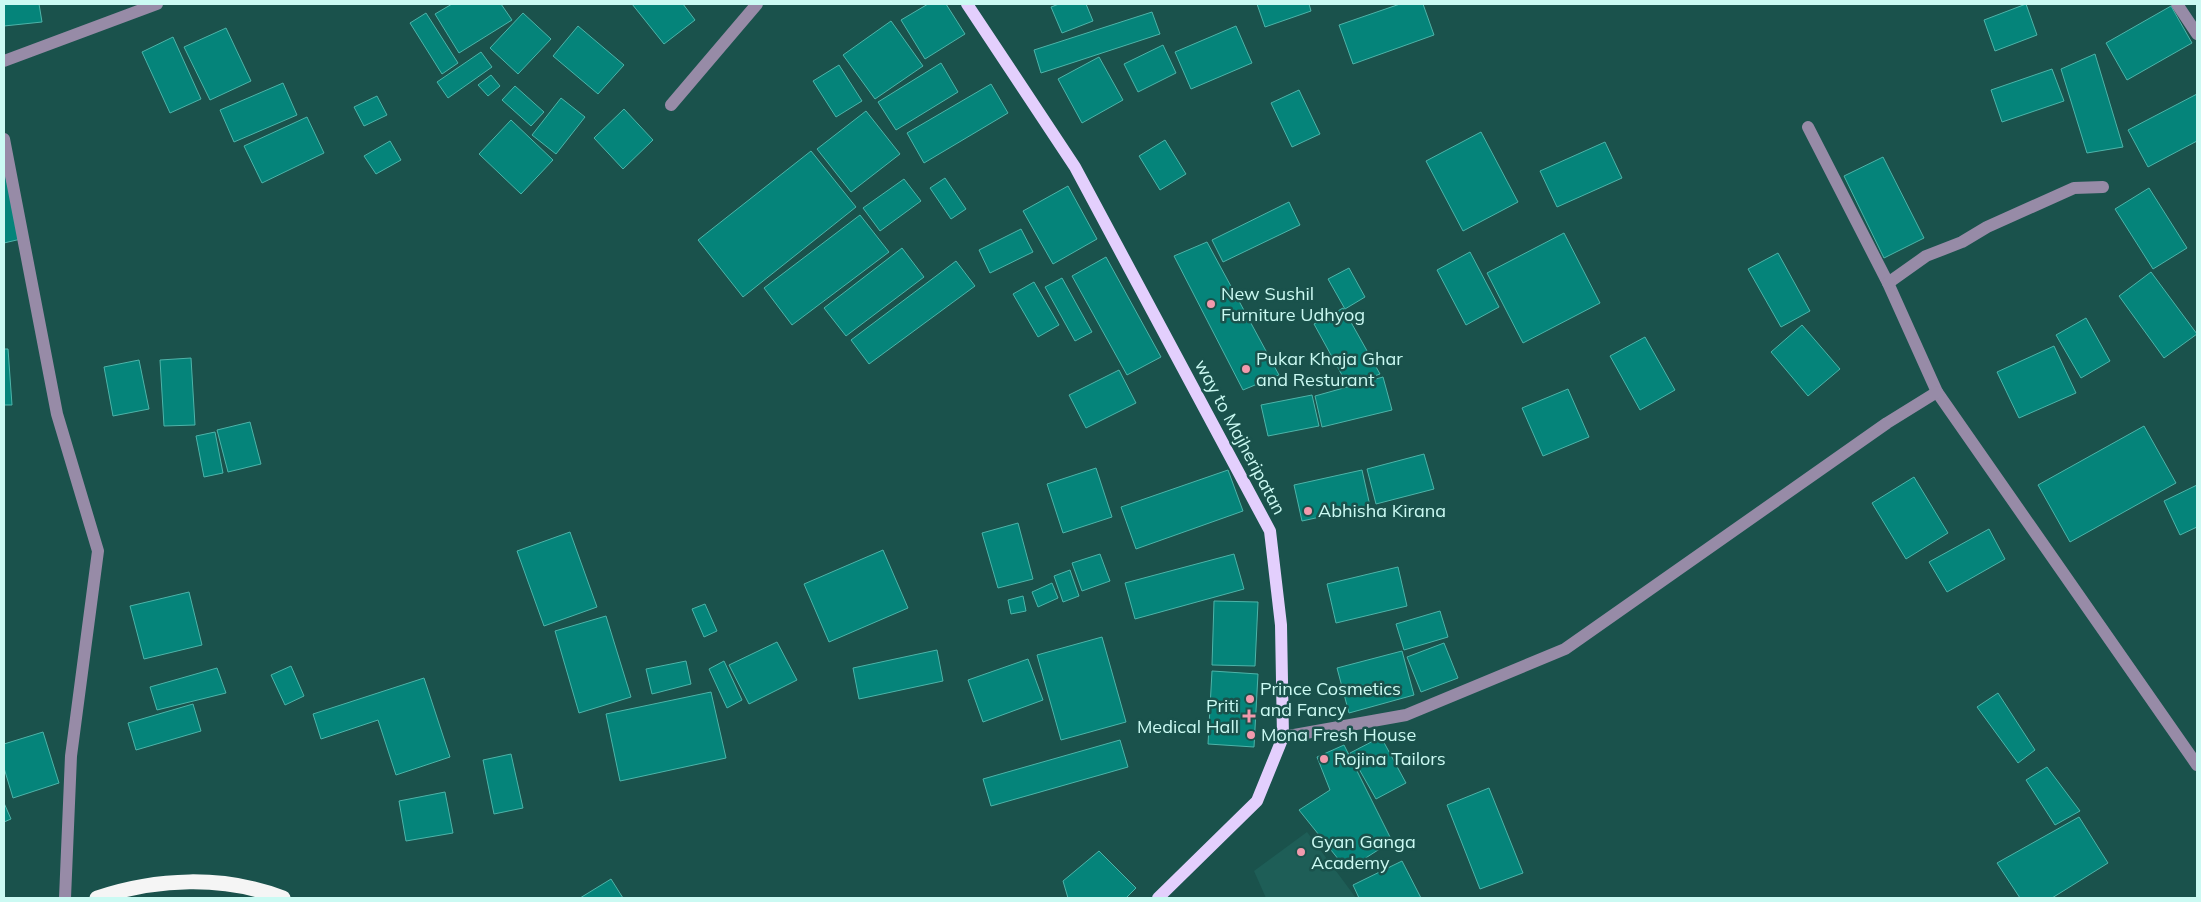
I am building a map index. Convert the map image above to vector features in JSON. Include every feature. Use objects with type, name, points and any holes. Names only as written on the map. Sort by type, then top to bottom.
[{"type":"highway","points":[[96,898],[139,886],[186,881],[232,885],[283,898]]},
{"type":"main road","name":"way to Majheripatan","points":[[967,4],[1075,167],[1270,531],[1281,625],[1283,737],[1257,801],[1158,898]]},
{"type":"street","points":[[4,61],[157,4]]},
{"type":"street","points":[[672,105],[757,4]]},
{"type":"street","points":[[2177,4],[2197,34]]},
{"type":"street","points":[[1808,127],[1888,283],[1937,392],[2197,765]]},
{"type":"street","points":[[4,139],[57,414],[98,551],[71,756],[66,898]]},
{"type":"street","points":[[1888,283],[1926,256],[1962,242],[1987,227],[2074,188],[2103,187]]},
{"type":"street","points":[[1283,737],[1406,715],[1564,649],[1887,423],[1937,392]]},
{"type":"shaded area","name":"Gyan Ganga Academy","points":[[1307,832],[1356,898],[1266,898],[1254,871]]},
{"type":"building","points":[[4,4],[39,4],[42,22],[4,26]]},
{"type":"building","points":[[452,4],[501,4],[512,20],[459,53],[435,14]]},
{"type":"building","points":[[632,4],[683,4],[695,20],[664,44]]},
{"type":"building","points":[[928,4],[946,4],[965,34],[925,59],[901,20]]},
{"type":"building","points":[[1059,4],[1086,4],[1093,21],[1062,33],[1051,7]]},
{"type":"building","points":[[1257,4],[1309,4],[1311,11],[1265,27]]},
{"type":"building","points":[[1400,4],[1423,4],[1434,35],[1353,64],[1339,25]]},
{"type":"building","points":[[2026,4],[2037,35],[1995,51],[1984,20]]},
{"type":"building","points":[[2171,6],[2192,43],[2127,80],[2106,43]]},
{"type":"building","points":[[1152,12],[1160,34],[1041,73],[1034,50]]},
{"type":"building","points":[[426,13],[458,63],[442,74],[410,23]]},
{"type":"building","points":[[523,13],[551,39],[518,74],[490,48]]},
{"type":"building","points":[[891,21],[923,66],[875,99],[843,55]]},
{"type":"building","points":[[578,26],[624,65],[598,94],[553,56]]},
{"type":"building","points":[[1236,26],[1252,63],[1191,89],[1175,52]]},
{"type":"building","points":[[226,28],[251,81],[210,100],[184,47]]},
{"type":"building","points":[[173,37],[201,99],[170,113],[142,52]]},
{"type":"building","points":[[1163,45],[1176,73],[1138,92],[1124,64]]},
{"type":"building","points":[[481,52],[492,67],[448,98],[437,82]]},
{"type":"building","points":[[2095,54],[2123,147],[2087,153],[2061,69]]},
{"type":"building","points":[[1099,57],[1123,100],[1082,123],[1058,79]]},
{"type":"building","points":[[941,63],[958,92],[896,130],[878,102]]},
{"type":"building","points":[[839,65],[862,101],[836,117],[813,81]]},
{"type":"building","points":[[2052,69],[2064,101],[2002,122],[1991,90]]},
{"type":"building","points":[[491,75],[500,86],[488,96],[478,85]]},
{"type":"building","points":[[283,83],[297,115],[234,142],[220,110]]},
{"type":"building","points":[[991,84],[1008,113],[924,163],[907,133]]},
{"type":"building","points":[[515,86],[544,112],[531,126],[502,100]]},
{"type":"building","points":[[1299,90],[1320,134],[1292,147],[1271,103]]},
{"type":"building","points":[[2197,94],[2197,141],[2148,167],[2128,130]]},
{"type":"building","points":[[377,96],[387,115],[364,126],[354,107]]},
{"type":"building","points":[[561,98],[585,117],[556,154],[532,135]]},
{"type":"building","points":[[624,109],[653,140],[623,169],[594,138]]},
{"type":"building","points":[[866,111],[900,154],[851,192],[817,149]]},
{"type":"building","points":[[307,117],[324,153],[262,183],[244,146]]},
{"type":"building","points":[[511,120],[553,160],[521,194],[479,154]]},
{"type":"building","points":[[1481,132],[1518,202],[1463,231],[1426,161]]},
{"type":"building","points":[[1165,140],[1186,174],[1160,190],[1139,156]]},
{"type":"building","points":[[390,141],[401,160],[376,174],[364,156]]},
{"type":"building","points":[[1605,142],[1622,178],[1557,207],[1540,171]]},
{"type":"building","points":[[811,151],[856,207],[743,297],[698,240]]},
{"type":"building","points":[[1883,157],[1924,238],[1884,258],[1844,176]]},
{"type":"building","points":[[4,169],[21,239],[4,243]]},
{"type":"building","points":[[945,178],[966,209],[951,219],[930,188]]},
{"type":"building","points":[[904,179],[921,201],[880,231],[863,208]]},
{"type":"building","points":[[1068,186],[1097,239],[1053,264],[1023,211]]},
{"type":"building","points":[[2149,188],[2187,248],[2153,269],[2115,209]]},
{"type":"building","points":[[1289,202],[1300,225],[1223,262],[1212,240]]},
{"type":"building","points":[[860,215],[889,252],[792,325],[764,288]]},
{"type":"building","points":[[1021,229],[1033,252],[990,273],[979,250]]},
{"type":"building","points":[[1564,233],[1600,303],[1523,343],[1487,273]]},
{"type":"building","points":[[1207,242],[1279,375],[1243,390],[1174,256]]},
{"type":"building","points":[[902,248],[924,277],[846,336],[824,308]]},
{"type":"building","points":[[1470,252],[1499,307],[1466,325],[1437,270]]},
{"type":"building","points":[[1778,253],[1810,311],[1781,327],[1748,269]]},
{"type":"building","points":[[1106,257],[1161,357],[1127,375],[1072,276]]},
{"type":"building","points":[[956,261],[975,286],[869,364],[851,340]]},
{"type":"building","points":[[1349,268],[1365,297],[1345,309],[1328,279]]},
{"type":"building","points":[[2151,272],[2197,334],[2164,358],[2119,296]]},
{"type":"building","points":[[1062,278],[1092,332],[1075,341],[1045,287]]},
{"type":"building","points":[[1034,282],[1059,325],[1038,337],[1013,294]]},
{"type":"building","points":[[1343,308],[1380,374],[1348,386],[1314,324]]},
{"type":"building","points":[[2086,318],[2110,361],[2081,378],[2056,335]]},
{"type":"building","points":[[1802,325],[1840,369],[1808,396],[1771,352]]},
{"type":"building","points":[[1645,337],[1675,390],[1640,410],[1610,356]]},
{"type":"building","points":[[2054,346],[2076,393],[2019,418],[1997,372]]},
{"type":"building","points":[[4,349],[8,349],[12,405],[4,405]]},
{"type":"building","points":[[191,358],[195,425],[164,426],[160,360]]},
{"type":"building","points":[[139,360],[149,409],[113,416],[104,367]]},
{"type":"building","points":[[1119,370],[1136,403],[1086,428],[1069,395]]},
{"type":"building","points":[[1383,377],[1392,410],[1322,427],[1315,396]]},
{"type":"building","points":[[1568,389],[1589,437],[1543,456],[1522,408]]},
{"type":"building","points":[[1312,395],[1319,426],[1268,436],[1261,405]]},
{"type":"building","points":[[250,422],[261,464],[228,472],[217,430]]},
{"type":"building","points":[[2144,426],[2176,483],[2070,542],[2038,485]]},
{"type":"building","points":[[215,432],[223,473],[204,477],[196,436]]},
{"type":"building","points":[[1424,454],[1434,489],[1376,504],[1367,469]]},
{"type":"building","points":[[1096,468],[1112,517],[1063,533],[1047,484]]},
{"type":"building","points":[[1228,470],[1243,511],[1136,549],[1121,507]]},
{"type":"building","points":[[1362,470],[1370,506],[1302,521],[1294,485]]},
{"type":"building","points":[[1914,477],[1948,533],[1906,559],[1872,503]]},
{"type":"building","points":[[2197,485],[2197,527],[2180,535],[2164,501]]},
{"type":"building","points":[[1018,523],[1033,579],[998,588],[982,533]]},
{"type":"building","points":[[1989,529],[2005,559],[1947,592],[1929,562]]},
{"type":"building","points":[[570,532],[597,607],[544,626],[517,551]]},
{"type":"building","points":[[883,550],[908,608],[829,642],[804,584]]},
{"type":"building","points":[[1100,554],[1110,581],[1082,591],[1072,563]]},
{"type":"building","points":[[1234,554],[1244,589],[1135,619],[1125,583]]},
{"type":"building","points":[[1398,567],[1407,606],[1336,623],[1327,584]]},
{"type":"building","points":[[1070,570],[1079,596],[1063,602],[1054,576]]},
{"type":"building","points":[[1052,583],[1058,598],[1038,607],[1032,592]]},
{"type":"building","points":[[189,592],[202,645],[144,659],[130,606]]},
{"type":"building","points":[[1023,596],[1026,611],[1011,614],[1008,600]]},
{"type":"building","points":[[1214,601],[1258,602],[1255,666],[1212,665]]},
{"type":"building","points":[[705,604],[717,631],[704,637],[692,609]]},
{"type":"building","points":[[1440,611],[1448,637],[1404,650],[1396,624]]},
{"type":"building","points":[[606,616],[631,697],[579,713],[555,631]]},
{"type":"building","points":[[1102,637],[1126,722],[1061,740],[1037,655]]},
{"type":"building","points":[[777,642],[797,680],[749,704],[729,665]]},
{"type":"building","points":[[1444,643],[1458,678],[1421,692],[1407,657]]},
{"type":"building","points":[[937,650],[943,681],[859,699],[853,668]]},
{"type":"building","points":[[1402,651],[1414,695],[1349,713],[1337,668]]},
{"type":"building","points":[[1028,659],[1043,700],[983,722],[968,680]]},
{"type":"building","points":[[686,661],[691,684],[652,694],[646,669]]},
{"type":"building","points":[[724,661],[742,700],[727,708],[709,669]]},
{"type":"building","points":[[291,666],[304,696],[285,705],[271,675]]},
{"type":"building","points":[[217,668],[226,693],[157,710],[150,687]]},
{"type":"building","points":[[1212,671],[1258,674],[1254,747],[1208,744]]},
{"type":"building","points":[[424,678],[450,757],[396,775],[378,720],[321,739],[313,714]]},
{"type":"building","points":[[711,692],[726,758],[620,781],[606,714]]},
{"type":"building","points":[[1998,693],[2035,750],[2018,763],[1977,707]]},
{"type":"building","points":[[193,704],[201,731],[136,750],[128,723]]},
{"type":"building","points":[[43,732],[59,783],[13,798],[4,768],[4,744]]},
{"type":"building","points":[[1381,737],[1406,783],[1376,799],[1350,753]]},
{"type":"building","points":[[1120,740],[1128,767],[991,806],[983,779]]},
{"type":"building","points":[[1344,745],[1392,841],[1347,870],[1299,810],[1330,790],[1317,757]]},
{"type":"building","points":[[511,754],[523,808],[494,814],[483,760]]},
{"type":"building","points":[[2047,767],[2080,811],[2055,825],[2026,780]]},
{"type":"building","points":[[1489,788],[1523,873],[1480,889],[1447,805]]},
{"type":"building","points":[[445,792],[453,833],[406,841],[399,801]]},
{"type":"building","points":[[4,803],[11,819],[4,822]]},
{"type":"building","points":[[2079,817],[2108,863],[2052,898],[2020,898],[1997,863]]},
{"type":"building","points":[[1099,851],[1136,888],[1126,898],[1068,898],[1063,881]]},
{"type":"building","points":[[1402,861],[1421,898],[1359,898],[1353,885]]},
{"type":"building","points":[[611,879],[623,898],[580,898]]},
{"type":"place","name":"New Sushil Furniture Udhyog","points":[[1211,304]]},
{"type":"place","name":"Pukar Khaja Ghar and Resturant","points":[[1246,369]]},
{"type":"place","name":"Abhisha Kirana","points":[[1308,511]]},
{"type":"place","name":"Prince Cosmetics and Fancy","points":[[1250,699]]},
{"type":"place","name":"Priti Medical Hall","points":[[1249,716]]},
{"type":"place","name":"Mona Fresh House","points":[[1251,735]]},
{"type":"place","name":"Rojina Tailors","points":[[1324,759]]},
{"type":"place","name":"Gyan Ganga Academy","points":[[1301,852]]}]
